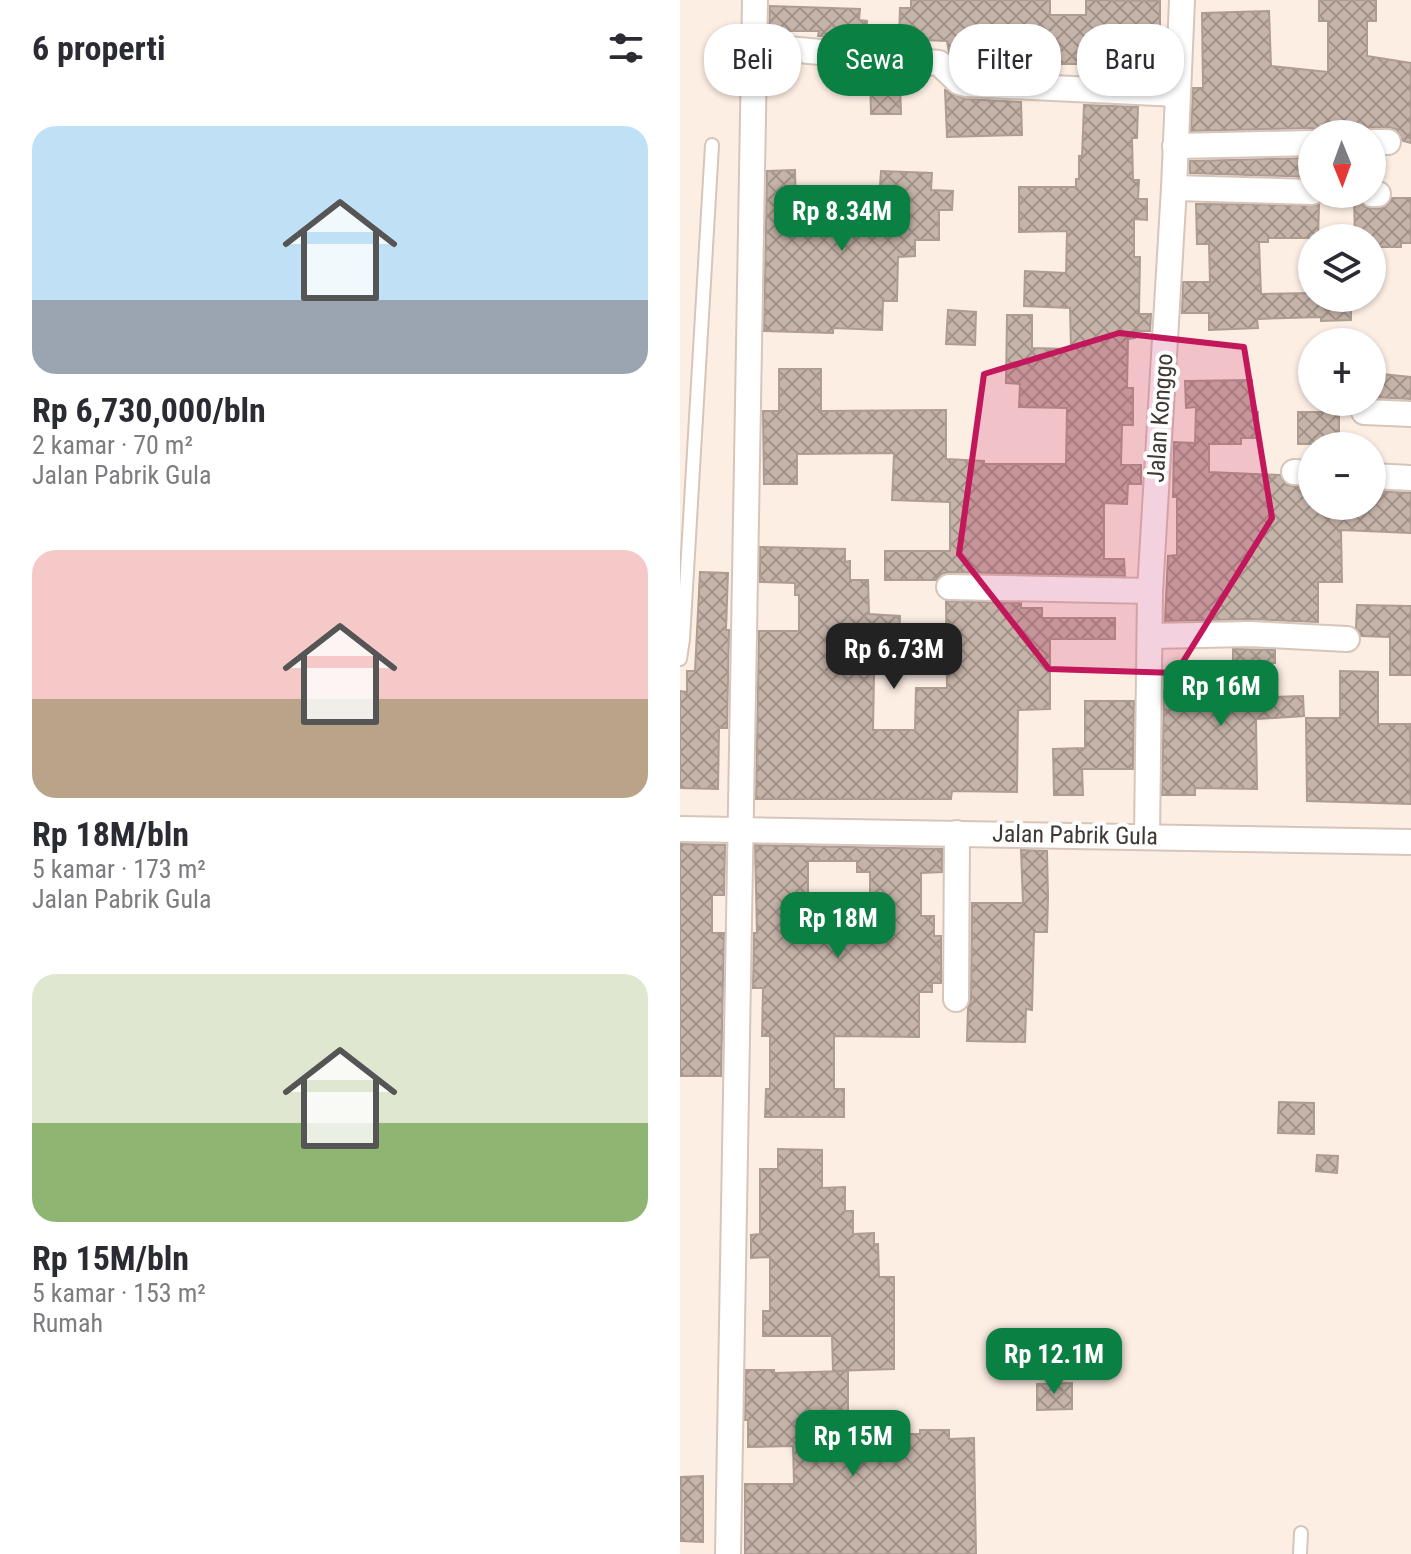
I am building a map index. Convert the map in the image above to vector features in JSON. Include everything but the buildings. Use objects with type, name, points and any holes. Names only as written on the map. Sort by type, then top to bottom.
[{"type":"street","points":[[755,0],[755,24]]},
{"type":"street","name":"Jalan Konggo","points":[[1181,24],[1182,0]]},
{"type":"street","points":[[801,50],[939,63],[959,82],[966,84],[1077,89]]},
{"type":"street","points":[[728,1554],[754,96]]},
{"type":"street","name":"Jalan Konggo","points":[[1147,837],[1150,591],[1178,96]]},
{"type":"street","points":[[1175,146],[1298,143]]},
{"type":"street","points":[[1174,188],[1298,192]]},
{"type":"street","points":[[1386,413],[1411,414]]},
{"type":"street","points":[[1386,477],[1411,478]]},
{"type":"street","points":[[949,587],[1150,591]]},
{"type":"street","points":[[1150,636],[1250,634],[1347,639]]},
{"type":"street","name":"Jalan Pabrik Gula","points":[[680,829],[1411,842]]},
{"type":"street","points":[[956,999],[957,833]]},
{"type":"lane","points":[[680,659],[712,145]]},
{"type":"lane","points":[[1300,1554],[1301,1533]]},
{"type":"highlighted area","points":[[1119,333],[1244,347],[1272,518],[1176,673],[1049,669],[959,554],[984,374]]}]
